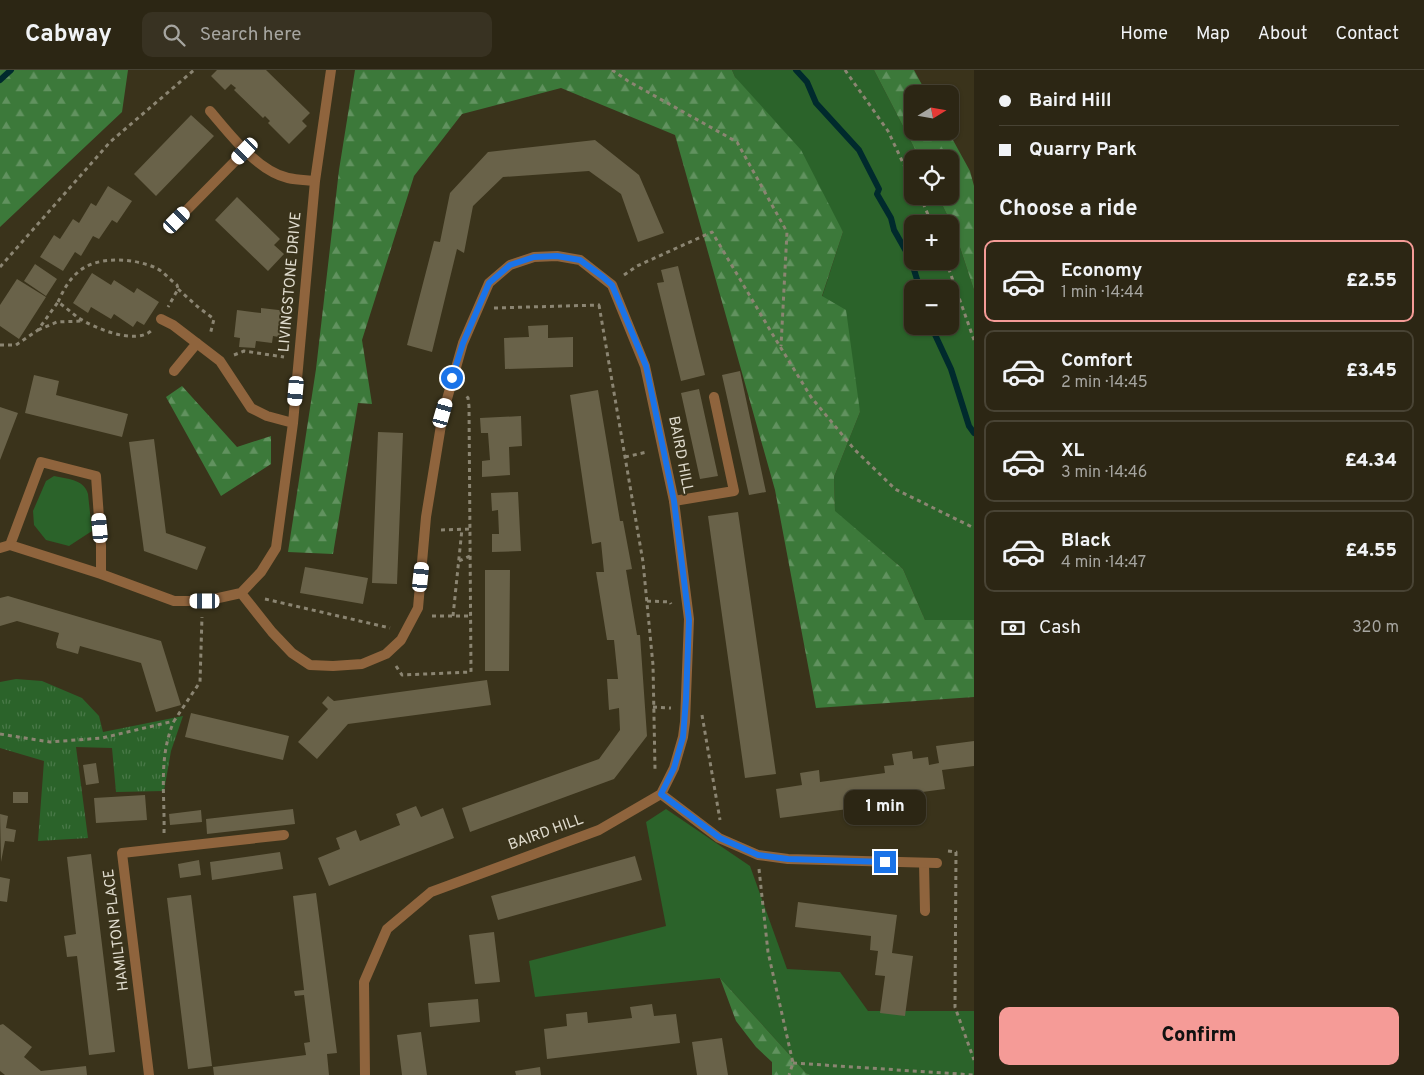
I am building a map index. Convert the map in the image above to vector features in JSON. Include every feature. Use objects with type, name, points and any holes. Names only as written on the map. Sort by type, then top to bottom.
[{"type":"street","name":"LIVINGSTONE DRIVE","points":[[240,593],[261,572],[276,548],[293,423],[315,181],[331,70]]},
{"type":"street","points":[[210,111],[245,151],[265,167],[287,178],[315,181]]},
{"type":"street","points":[[177,220],[245,151]]},
{"type":"street","name":"BAIRD HILL","points":[[240,593],[292,653],[310,665],[362,664],[386,654],[401,640],[418,608],[425,530],[443,413],[463,343],[489,283],[510,265],[534,257],[557,256],[580,260],[612,285],[646,366],[674,501],[689,620],[683,737],[674,768],[661,794],[599,830],[431,892],[388,929],[364,982],[365,1075]]},
{"type":"street","points":[[161,319],[173,325],[220,361],[251,408],[267,416],[293,423]]},
{"type":"street","points":[[174,371],[198,343]]},
{"type":"street","points":[[674,501],[734,491],[714,397]]},
{"type":"street","points":[[101,574],[102,546],[96,476],[41,462],[5,547],[101,574],[174,601],[205,601],[240,593]]},
{"type":"street","points":[[661,794],[720,838],[758,855],[788,859],[937,863]]},
{"type":"street","name":"HAMILTON PLACE","points":[[149,1075],[122,853],[284,835]]},
{"type":"street","points":[[924,863],[925,911]]},
{"type":"path","points":[[0,266],[110,142],[194,70]]},
{"type":"path","points":[[612,70],[628,81],[737,142],[787,232],[780,347]]},
{"type":"path","points":[[845,70],[888,131],[904,165]]},
{"type":"path","points":[[612,285],[637,266],[712,232],[811,397],[854,449],[896,490],[974,528]]},
{"type":"path","points":[[38,330],[58,302],[66,286],[78,271],[96,262],[116,260],[138,262],[157,268],[177,285],[178,289],[214,319],[207,350]]},
{"type":"path","points":[[949,270],[974,340]]},
{"type":"path","points":[[58,302],[85,321],[104,330],[133,338],[148,334],[161,319],[178,289]]},
{"type":"path","points":[[479,308],[621,303]]},
{"type":"path","points":[[599,305],[643,562],[653,664],[654,766],[661,794]]},
{"type":"path","points":[[0,345],[16,345],[38,330],[56,322],[85,321]]},
{"type":"path","points":[[244,351],[270,355]]},
{"type":"path","points":[[386,654],[402,675],[471,672],[468,398],[452,378]]},
{"type":"path","points":[[625,457],[647,452],[643,435],[660,432]]},
{"type":"path","points":[[453,616],[462,529]]},
{"type":"path","points":[[425,530],[470,529]]},
{"type":"path","points":[[458,561],[470,556]]},
{"type":"path","points":[[250,604],[267,599],[405,632]]},
{"type":"path","points":[[647,600],[670,602],[672,618],[689,620]]},
{"type":"path","points":[[164,848],[163,766],[168,736],[174,721],[200,682],[201,624],[205,601]]},
{"type":"path","points":[[414,616],[471,616]]},
{"type":"path","points":[[686,699],[700,703],[720,822],[720,838]]},
{"type":"path","points":[[0,734],[50,742],[102,738],[174,721]]},
{"type":"path","points":[[758,855],[768,952],[793,1063],[789,1075]]},
{"type":"path","points":[[793,1063],[974,1075]]},
{"type":"green space","points":[[0,70],[128,70],[122,112],[0,227]]},
{"type":"green space","points":[[355,70],[732,70],[735,77],[801,150],[843,232],[822,296],[846,310],[860,412],[834,477],[835,511],[903,569],[925,620],[974,620],[974,697],[816,708],[775,490],[675,135],[561,88],[462,114],[414,176],[362,340],[372,404],[358,403],[333,554],[288,552],[316,369],[339,170]]},
{"type":"green space","points":[[732,70],[874,70],[904,128],[904,140],[910,140],[915,150],[904,150],[904,205],[942,205],[947,215],[904,215],[904,270],[959,270],[959,244],[974,290],[974,620],[925,620],[903,569],[835,512],[834,477],[860,412],[822,297],[843,232]]},
{"type":"green space","points":[[874,70],[914,70],[922,85],[904,85],[904,128]]},
{"type":"green space","points":[[910,140],[953,140],[958,150],[915,150]]},
{"type":"green space","points":[[959,151],[970,171],[974,186],[974,290],[959,244],[959,215],[947,215],[942,205],[959,205]]},
{"type":"green space","points":[[182,386],[237,447],[271,436],[271,464],[221,496],[166,397]]},
{"type":"green space","points":[[54,476],[69,479],[83,485],[88,494],[92,531],[69,546],[46,540],[34,525],[33,511],[46,481]]},
{"type":"green space","points":[[16,679],[42,681],[82,698],[99,716],[103,732],[183,716],[171,751],[164,791],[116,792],[112,748],[76,747],[88,838],[38,841],[44,761],[0,748],[0,682]]},
{"type":"green space","points":[[666,809],[750,866],[787,969],[840,972],[868,1011],[974,1011],[974,1075],[811,1075],[806,1073],[720,978],[535,997],[529,961],[666,926],[646,822]]},
{"type":"green space","points":[[720,978],[806,1073],[811,1075],[772,1075],[772,1062],[756,1047],[736,1021]]},
{"type":"building","points":[[217,70],[266,70],[310,113],[302,121],[307,126],[289,144],[268,123],[270,121],[265,116],[263,118],[234,90],[236,88],[231,84],[225,90],[211,76]]},
{"type":"building","points":[[191,115],[214,136],[156,196],[134,174]]},
{"type":"building","points":[[595,140],[639,175],[664,233],[638,242],[621,194],[589,171],[503,177],[473,206],[464,253],[457,249],[432,352],[407,345],[434,241],[440,242],[450,193],[488,152]]},
{"type":"building","points":[[108,186],[132,201],[117,223],[112,220],[99,239],[93,236],[81,256],[75,252],[63,271],[40,257],[54,235],[60,239],[73,219],[79,223],[91,203],[96,206]]},
{"type":"building","points":[[237,197],[280,239],[274,245],[284,254],[268,271],[215,220]]},
{"type":"building","points":[[35,264],[57,279],[46,296],[24,281]]},
{"type":"building","points":[[678,266],[705,375],[681,381],[657,283],[664,282],[661,270]]},
{"type":"building","points":[[92,273],[111,285],[114,280],[134,293],[137,288],[159,302],[144,325],[137,321],[133,327],[114,314],[111,319],[91,307],[88,313],[73,303]]},
{"type":"building","points":[[17,279],[46,297],[19,339],[0,326],[0,305]]},
{"type":"building","points":[[261,308],[287,311],[284,338],[273,336],[272,343],[256,341],[255,348],[239,347],[240,338],[234,337],[237,310],[261,313]]},
{"type":"building","points":[[548,325],[548,338],[573,337],[573,367],[505,369],[504,338],[529,337],[528,326]]},
{"type":"building","points":[[740,371],[766,492],[749,495],[722,375]]},
{"type":"building","points":[[34,375],[59,381],[56,395],[128,414],[122,437],[25,413]]},
{"type":"building","points":[[699,389],[718,476],[700,479],[681,393]]},
{"type":"building","points":[[598,390],[620,521],[623,521],[632,569],[626,570],[637,635],[640,635],[647,736],[614,779],[470,832],[462,808],[599,759],[620,730],[619,708],[609,710],[607,679],[618,679],[614,640],[607,640],[596,572],[604,572],[601,542],[592,544],[570,395]]},
{"type":"building","points":[[0,407],[18,413],[0,460]]},
{"type":"building","points":[[521,416],[522,446],[509,447],[510,475],[482,477],[482,461],[490,460],[488,433],[481,433],[480,418]]},
{"type":"building","points":[[378,432],[403,433],[397,584],[372,583]]},
{"type":"building","points":[[154,439],[166,533],[206,547],[197,570],[144,551],[129,442]]},
{"type":"building","points":[[518,492],[521,551],[492,552],[492,534],[499,534],[498,510],[492,511],[491,493]]},
{"type":"building","points":[[738,512],[776,774],[745,778],[708,516]]},
{"type":"building","points":[[305,567],[368,578],[363,604],[300,593]]},
{"type":"building","points":[[485,570],[510,570],[509,671],[485,671]]},
{"type":"building","points":[[8,596],[161,641],[181,705],[156,712],[141,663],[80,646],[78,654],[57,648],[56,644],[59,633],[17,621],[0,626],[0,598]]},
{"type":"building","points":[[487,680],[491,705],[348,724],[317,759],[298,742],[328,709],[322,703],[328,696],[334,701]]},
{"type":"building","points":[[191,713],[289,736],[283,760],[185,737]]},
{"type":"building","points":[[974,741],[974,766],[942,770],[945,789],[861,800],[862,811],[848,813],[848,809],[780,818],[776,789],[802,785],[800,773],[819,770],[820,782],[885,773],[884,766],[894,765],[892,754],[912,751],[913,759],[928,757],[929,765],[939,763],[936,746]]},
{"type":"building","points":[[96,763],[99,783],[86,785],[83,765]]},
{"type":"building","points":[[13,792],[28,792],[28,803],[13,803]]},
{"type":"building","points":[[145,795],[147,820],[96,823],[94,798]]},
{"type":"building","points":[[416,806],[421,817],[443,808],[454,838],[329,886],[318,858],[340,849],[336,838],[356,830],[360,841],[400,825],[396,814]]},
{"type":"building","points":[[293,809],[295,824],[207,834],[206,819]]},
{"type":"building","points":[[201,810],[202,822],[170,825],[169,814]]},
{"type":"building","points":[[0,814],[8,816],[6,828],[16,830],[14,842],[5,841],[1,862]]},
{"type":"building","points":[[280,852],[283,869],[212,880],[210,862]]},
{"type":"building","points":[[91,854],[115,1052],[89,1055],[77,956],[67,957],[64,936],[76,934],[67,857]]},
{"type":"building","points":[[635,856],[642,880],[498,920],[491,896]]},
{"type":"building","points":[[199,860],[201,875],[180,878],[178,864]]},
{"type":"building","points":[[0,877],[10,879],[7,902],[0,901]]},
{"type":"building","points":[[316,893],[337,1053],[327,1054],[329,1075],[214,1075],[213,1067],[306,1055],[304,1043],[310,1042],[304,995],[295,996],[294,991],[304,990],[293,896]]},
{"type":"building","points":[[191,895],[212,1066],[188,1069],[167,898]]},
{"type":"building","points":[[798,902],[897,915],[892,953],[913,956],[905,1016],[880,1013],[885,976],[875,975],[878,951],[870,950],[871,936],[795,927]]},
{"type":"building","points":[[494,932],[500,982],[475,984],[469,935]]},
{"type":"building","points":[[478,999],[480,1022],[430,1027],[428,1003]]},
{"type":"building","points":[[652,1004],[654,1016],[676,1014],[680,1043],[547,1059],[544,1029],[567,1026],[566,1014],[587,1012],[588,1023],[632,1018],[630,1007]]},
{"type":"building","points":[[3,1024],[32,1047],[24,1057],[41,1071],[86,1066],[87,1075],[5,1075],[0,1071],[0,1025]]},
{"type":"building","points":[[421,1032],[427,1075],[402,1075],[397,1035]]},
{"type":"building","points":[[722,1038],[728,1075],[697,1075],[692,1042]]},
{"type":"building","points":[[540,1067],[541,1075],[516,1075],[515,1071]]},
{"type":"waterway","points":[[0,80],[11,70]]},
{"type":"waterway","points":[[796,70],[807,82],[816,103],[859,150],[879,189],[877,194],[891,218],[894,230],[911,260],[917,280]]},
{"type":"waterway","points":[[935,335],[951,369],[969,426],[974,433]]},
{"type":"route","points":[[452,378],[463,343],[489,283],[510,265],[534,257],[557,256],[580,260],[612,285],[646,366],[674,501],[689,620],[683,737],[674,768],[661,794],[720,838],[758,855],[788,859],[885,862]]}]
